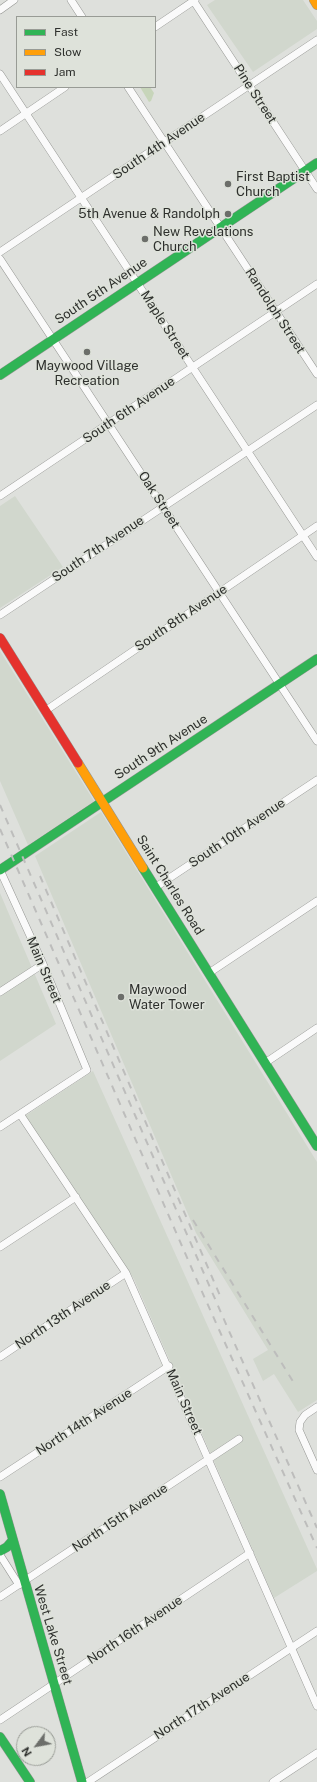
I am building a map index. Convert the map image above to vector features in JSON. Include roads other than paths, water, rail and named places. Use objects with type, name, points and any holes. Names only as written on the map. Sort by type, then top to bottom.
[{"type":"main road","points":[[314,0],[317,5]]},
{"type":"main road","name":"South 5th Avenue","points":[[0,375],[317,163]]},
{"type":"main road","name":"Saint Charles Road","points":[[0,638],[317,1146]]},
{"type":"main road","name":"South 9th Avenue","points":[[0,870],[317,658]]},
{"type":"main road","name":"West Lake Street","points":[[0,1494],[13,1540],[21,1584],[54,1684],[82,1782]]},
{"type":"main road","points":[[0,1551],[7,1548],[13,1540]]},
{"type":"main road","points":[[0,1737],[30,1782]]},
{"type":"street","points":[[0,10],[14,0]]},
{"type":"street","points":[[71,0],[81,16]]},
{"type":"street","points":[[156,26],[194,0]]},
{"type":"street","name":"Pine Street","points":[[194,0],[317,189]]},
{"type":"street","name":"South 4th Avenue","points":[[0,252],[317,40]]},
{"type":"street","name":"Maple Street","points":[[0,74],[317,557]]},
{"type":"street","points":[[0,131],[64,88]]},
{"type":"street","name":"Randolph Street","points":[[129,88],[317,374]]},
{"type":"street","name":"Oak Street","points":[[0,259],[164,506],[218,592],[317,741]]},
{"type":"street","name":"South 6th Avenue","points":[[0,496],[317,284]]},
{"type":"street","name":"South 7th Avenue","points":[[0,615],[317,405]]},
{"type":"street","name":"South 8th Avenue","points":[[45,711],[317,526]]},
{"type":"street","name":"South 10th Avenue","points":[[156,887],[317,780]]},
{"type":"street","name":"Main Street","points":[[0,870],[43,964],[86,1070],[20,1114],[126,1273],[169,1366],[317,1706]]},
{"type":"street","points":[[209,973],[317,901]]},
{"type":"street","points":[[0,992],[43,964]]},
{"type":"street","points":[[265,1063],[317,1028]]},
{"type":"street","points":[[0,1127],[20,1114]]},
{"type":"street","points":[[0,1247],[76,1197]]},
{"type":"street","name":"North 13th Avenue","points":[[0,1356],[126,1273]]},
{"type":"street","name":"North 14th Avenue","points":[[0,1477],[169,1366]]},
{"type":"street","points":[[317,1407],[305,1415],[300,1422],[300,1430],[317,1470]]},
{"type":"street","name":"North 15th Avenue","points":[[0,1598],[239,1439]]},
{"type":"street","name":"North 16th Avenue","points":[[0,1720],[250,1553]]},
{"type":"street","points":[[0,1555],[21,1584]]},
{"type":"street","name":"North 17th Avenue","points":[[88,1782],[317,1631]]},
{"type":"street","points":[[273,1782],[317,1753]]},
{"type":"railway","points":[[0,805],[229,1331],[317,1528]]},
{"type":"railway","points":[[0,829],[199,1285],[317,1548]]},
{"type":"railway","points":[[40,876],[221,1298]]},
{"type":"railway","points":[[193,1220],[294,1383]]},
{"type":"place","name":"First Baptist Church","points":[[228,184]]},
{"type":"place","name":"5th Avenue & Randolph","points":[[228,214]]},
{"type":"place","name":"New Revelations Church","points":[[145,239]]},
{"type":"place","name":"Maywood Village Recreation","points":[[87,352]]},
{"type":"place","name":"Maywood Water Tower","points":[[121,997]]}]
